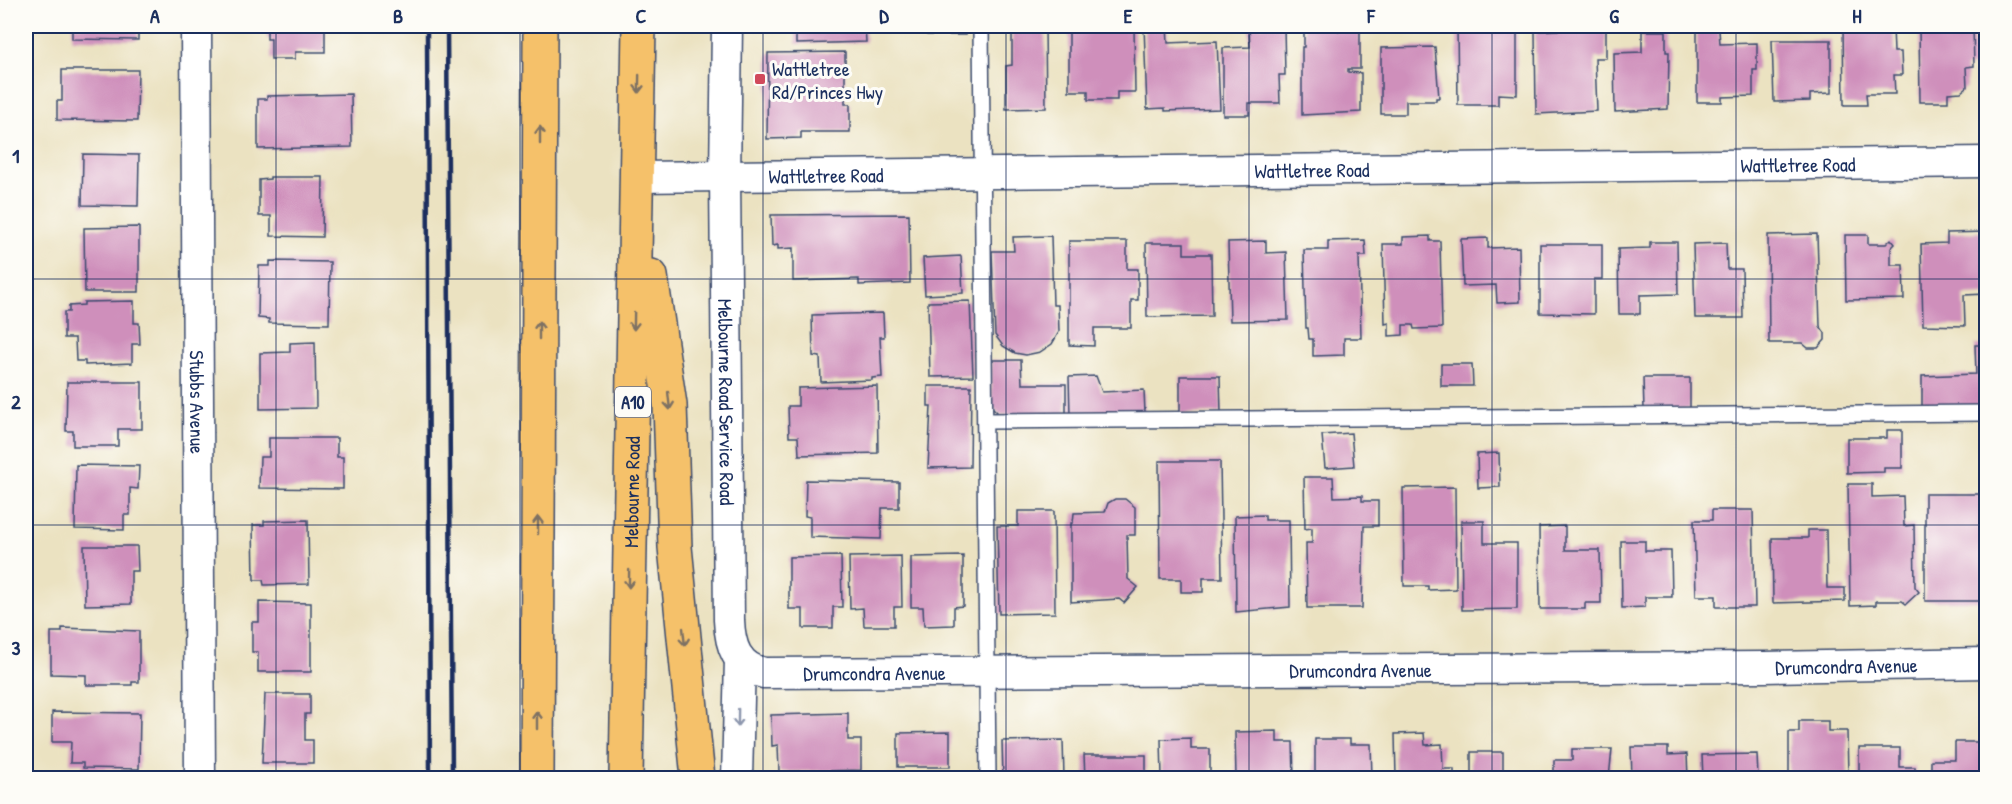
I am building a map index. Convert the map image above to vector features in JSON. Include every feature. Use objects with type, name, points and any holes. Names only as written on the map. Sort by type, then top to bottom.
[{"type":"highway","points":[[537,778],[540,26]]},
{"type":"highway","name":"Melbourne Road","points":[[626,778],[639,26]]},
{"type":"highway","points":[[637,177],[670,405],[675,547],[698,778]]},
{"type":"street","name":"Stubbs Avenue","points":[[196,26],[200,778]]},
{"type":"street","name":"Melbourne Road Service Road","points":[[727,26],[725,176],[729,620],[731,644],[740,659],[737,778]]},
{"type":"street","name":"Wattletree Road","points":[[637,177],[982,171],[1986,162]]},
{"type":"street","name":"Drumcondra Avenue","points":[[740,659],[748,667],[764,673],[1766,667],[1986,663]]},
{"type":"lane","points":[[981,26],[988,778]]},
{"type":"lane","points":[[986,421],[1986,413]]},
{"type":"building","points":[[72,26],[138,26],[138,40],[72,39]]},
{"type":"building","points":[[267,26],[325,26],[325,52],[295,52],[295,59],[271,59],[271,39],[267,39]]},
{"type":"building","points":[[796,26],[865,26],[866,42],[796,44]]},
{"type":"building","points":[[927,26],[965,26],[965,35],[927,35]]},
{"type":"building","points":[[1006,26],[1045,26],[1046,108],[1006,109],[1006,66],[1012,65],[1012,29],[1006,29]]},
{"type":"building","points":[[1069,26],[1134,26],[1135,92],[1117,92],[1117,100],[1088,100],[1088,91],[1069,91]]},
{"type":"building","points":[[1144,26],[1167,26],[1168,43],[1217,41],[1220,109],[1165,111],[1165,108],[1147,109]]},
{"type":"building","points":[[1249,26],[1284,26],[1285,75],[1279,75],[1280,103],[1249,103],[1249,115],[1223,115],[1223,48],[1250,47]]},
{"type":"building","points":[[1304,26],[1339,26],[1339,31],[1360,31],[1360,69],[1348,69],[1348,72],[1361,73],[1361,112],[1302,115]]},
{"type":"building","points":[[1457,26],[1517,26],[1517,95],[1498,94],[1498,105],[1458,105]]},
{"type":"building","points":[[1558,26],[1606,26],[1606,58],[1595,58],[1597,111],[1536,114],[1535,31],[1558,30]]},
{"type":"building","points":[[1843,26],[1893,27],[1894,52],[1901,52],[1902,75],[1894,75],[1895,94],[1866,94],[1867,105],[1844,105]]},
{"type":"building","points":[[1919,26],[1973,26],[1974,66],[1966,67],[1967,87],[1961,92],[1948,93],[1948,102],[1920,102]]},
{"type":"building","points":[[1697,30],[1719,30],[1720,44],[1757,43],[1757,70],[1753,70],[1753,96],[1722,97],[1722,102],[1697,102]]},
{"type":"building","points":[[1642,31],[1666,31],[1666,52],[1669,52],[1668,109],[1615,112],[1614,53],[1642,52]]},
{"type":"building","points":[[1772,40],[1831,40],[1831,93],[1810,94],[1810,101],[1774,102]]},
{"type":"building","points":[[1435,47],[1439,98],[1436,98],[1436,101],[1406,101],[1406,114],[1381,114],[1381,48]]},
{"type":"building","points":[[845,52],[845,104],[850,104],[850,132],[801,132],[801,138],[767,139],[768,53]]},
{"type":"building","points":[[62,70],[138,70],[137,121],[57,120],[57,101],[62,101]]},
{"type":"building","points":[[351,94],[352,147],[258,149],[258,99],[267,99],[267,96]]},
{"type":"building","points":[[83,154],[139,155],[138,206],[82,205]]},
{"type":"building","points":[[270,177],[323,177],[322,237],[271,236],[271,216],[259,216],[259,180],[270,179]]},
{"type":"building","points":[[909,214],[910,283],[859,285],[859,279],[793,281],[793,248],[778,249],[778,245],[772,246],[771,215]]},
{"type":"building","points":[[139,227],[139,292],[85,292],[84,228]]},
{"type":"building","points":[[1986,232],[1986,294],[1964,295],[1965,326],[1923,325],[1921,244],[1947,243],[1947,233]]},
{"type":"building","points":[[1817,234],[1820,326],[1825,333],[1825,340],[1818,348],[1808,348],[1802,343],[1769,343],[1768,235]]},
{"type":"building","points":[[1845,235],[1868,235],[1868,244],[1886,244],[1891,239],[1895,244],[1891,248],[1891,265],[1903,265],[1904,299],[1846,300]]},
{"type":"building","points":[[1051,236],[1053,305],[1058,305],[1059,332],[1052,344],[1040,352],[1026,355],[1015,353],[1003,346],[995,335],[992,251],[1014,251],[1013,237]]},
{"type":"building","points":[[1430,236],[1430,241],[1440,241],[1442,328],[1414,329],[1413,325],[1403,325],[1403,335],[1389,336],[1389,323],[1385,324],[1383,244],[1403,244],[1403,237]]},
{"type":"building","points":[[1488,238],[1488,248],[1519,247],[1520,302],[1497,303],[1496,285],[1463,286],[1461,239]]},
{"type":"building","points":[[1365,240],[1366,256],[1359,256],[1361,338],[1344,338],[1344,355],[1313,356],[1313,339],[1309,339],[1308,328],[1306,328],[1304,250],[1328,250],[1328,241]]},
{"type":"building","points":[[1069,241],[1127,241],[1127,269],[1138,269],[1138,300],[1131,300],[1131,328],[1094,328],[1094,346],[1069,345]]},
{"type":"building","points":[[1266,241],[1266,253],[1286,252],[1288,320],[1230,321],[1228,242]]},
{"type":"building","points":[[1650,242],[1677,242],[1678,294],[1640,295],[1640,314],[1619,314],[1618,249],[1650,248]]},
{"type":"building","points":[[1146,243],[1184,243],[1184,254],[1211,254],[1212,316],[1147,317]]},
{"type":"building","points":[[1726,243],[1727,269],[1742,269],[1743,318],[1695,318],[1693,244]]},
{"type":"building","points":[[1540,244],[1602,244],[1602,279],[1594,279],[1594,314],[1540,313]]},
{"type":"building","points":[[961,256],[963,293],[925,295],[923,258]]},
{"type":"building","points":[[270,261],[330,262],[329,324],[269,323],[269,319],[258,318],[259,266],[270,266]]},
{"type":"building","points":[[134,301],[134,323],[139,323],[140,344],[132,344],[132,363],[85,365],[85,361],[76,361],[75,338],[64,338],[64,312],[69,312],[69,306],[84,305],[84,302]]},
{"type":"building","points":[[970,301],[973,376],[930,377],[928,302]]},
{"type":"building","points":[[883,313],[884,337],[880,337],[882,377],[872,378],[872,380],[821,382],[820,357],[813,356],[812,315]]},
{"type":"building","points":[[315,342],[316,408],[260,409],[260,353],[290,352],[290,343]]},
{"type":"building","points":[[1975,345],[1986,345],[1986,401],[1981,407],[1922,407],[1922,376],[1976,374]]},
{"type":"building","points":[[991,360],[1021,360],[1022,384],[1066,384],[1066,415],[1000,415],[992,407]]},
{"type":"building","points":[[1441,364],[1472,364],[1473,386],[1441,386]]},
{"type":"building","points":[[1096,376],[1102,392],[1144,390],[1145,413],[1070,415],[1069,377]]},
{"type":"building","points":[[1180,376],[1220,376],[1221,413],[1180,414]]},
{"type":"building","points":[[1643,378],[1690,378],[1690,409],[1644,409]]},
{"type":"building","points":[[67,382],[142,382],[142,429],[118,429],[118,446],[73,446],[73,431],[66,431]]},
{"type":"building","points":[[877,386],[878,453],[799,455],[798,437],[789,437],[788,406],[798,406],[798,388]]},
{"type":"building","points":[[928,386],[971,386],[970,467],[928,468],[931,406],[928,406]]},
{"type":"building","points":[[1887,430],[1902,430],[1902,468],[1884,468],[1884,472],[1847,473],[1847,438],[1887,438]]},
{"type":"building","points":[[1351,433],[1354,466],[1325,468],[1322,435]]},
{"type":"building","points":[[269,438],[337,438],[337,457],[343,457],[343,489],[259,488],[260,457],[269,457]]},
{"type":"building","points":[[1499,453],[1500,487],[1478,488],[1477,454]]},
{"type":"building","points":[[1159,461],[1220,461],[1222,578],[1203,578],[1203,592],[1181,592],[1181,579],[1160,579]]},
{"type":"building","points":[[76,465],[139,466],[138,489],[130,488],[130,515],[124,515],[124,530],[75,529]]},
{"type":"building","points":[[1304,477],[1333,477],[1334,497],[1362,496],[1362,501],[1378,501],[1378,526],[1364,526],[1362,608],[1307,608],[1306,543],[1312,543],[1312,528],[1305,529]]},
{"type":"building","points":[[806,480],[899,482],[899,508],[882,508],[881,539],[810,537],[810,517],[805,516]]},
{"type":"building","points":[[1848,484],[1872,484],[1872,497],[1903,496],[1904,526],[1914,525],[1915,587],[1919,592],[1906,604],[1902,601],[1876,601],[1876,605],[1850,606]]},
{"type":"building","points":[[1455,487],[1456,589],[1428,590],[1428,586],[1404,586],[1403,488]]},
{"type":"building","points":[[1925,494],[1986,494],[1986,529],[1983,529],[1983,601],[1925,601]]},
{"type":"building","points":[[1115,499],[1125,499],[1135,507],[1135,535],[1127,535],[1128,579],[1138,587],[1124,603],[1119,599],[1071,602],[1071,523],[1073,523],[1074,513],[1105,512],[1108,503]]},
{"type":"building","points":[[1712,510],[1753,510],[1755,607],[1716,607],[1716,596],[1696,596],[1694,520],[1712,520]]},
{"type":"building","points":[[1018,511],[1054,511],[1055,613],[999,614],[997,526],[1018,526]]},
{"type":"building","points":[[1265,515],[1265,520],[1289,520],[1290,607],[1236,612],[1235,516]]},
{"type":"building","points":[[308,520],[309,584],[264,585],[263,580],[254,580],[253,525],[264,525],[264,521]]},
{"type":"building","points":[[1461,521],[1484,521],[1484,543],[1517,543],[1517,609],[1462,610]]},
{"type":"building","points":[[1565,526],[1565,550],[1600,550],[1601,603],[1585,603],[1585,609],[1540,609],[1539,527]]},
{"type":"building","points":[[1808,530],[1826,530],[1827,588],[1845,588],[1845,601],[1773,603],[1772,538],[1808,538]]},
{"type":"building","points":[[1621,541],[1645,541],[1645,551],[1671,551],[1672,597],[1645,597],[1645,607],[1622,608]]},
{"type":"building","points":[[84,546],[137,546],[138,571],[131,571],[131,604],[85,605]]},
{"type":"building","points":[[841,556],[842,607],[833,607],[833,628],[803,628],[803,609],[789,609],[789,557]]},
{"type":"building","points":[[901,556],[902,607],[894,607],[894,626],[864,626],[863,608],[850,609],[849,557]]},
{"type":"building","points":[[963,556],[963,606],[954,607],[954,625],[924,626],[923,607],[911,607],[911,557]]},
{"type":"building","points":[[259,602],[311,603],[311,672],[258,672],[258,652],[252,652],[252,622],[259,622]]},
{"type":"building","points":[[62,628],[139,631],[139,682],[132,682],[132,685],[86,685],[86,675],[51,674],[51,632],[62,632]]},
{"type":"building","points":[[265,694],[310,694],[310,714],[305,714],[305,740],[313,740],[313,763],[262,763]]},
{"type":"building","points":[[52,712],[140,713],[139,769],[83,768],[83,763],[70,763],[71,742],[52,742]]},
{"type":"building","points":[[848,713],[848,740],[861,740],[861,770],[779,772],[778,745],[772,746],[771,715]]},
{"type":"building","points":[[1799,721],[1828,721],[1828,731],[1847,731],[1848,775],[1832,775],[1832,778],[1801,778],[1801,775],[1789,775],[1789,732],[1799,732]]},
{"type":"building","points":[[1277,731],[1277,742],[1293,742],[1294,778],[1236,778],[1235,732]]},
{"type":"building","points":[[950,732],[950,767],[898,767],[898,733]]},
{"type":"building","points":[[1424,733],[1425,745],[1442,744],[1443,769],[1454,769],[1454,778],[1396,778],[1395,734]]},
{"type":"building","points":[[1191,738],[1191,749],[1210,749],[1210,778],[1162,778],[1161,739]]},
{"type":"building","points":[[1315,739],[1350,739],[1350,744],[1371,744],[1372,778],[1315,778]]},
{"type":"building","points":[[1063,740],[1064,778],[1003,778],[1002,741]]},
{"type":"building","points":[[1955,742],[1986,742],[1986,778],[1931,778],[1931,760],[1955,760]]},
{"type":"building","points":[[1631,747],[1668,747],[1668,755],[1687,754],[1688,778],[1632,778]]},
{"type":"building","points":[[1859,748],[1900,748],[1900,767],[1915,767],[1915,778],[1859,778]]},
{"type":"building","points":[[1572,749],[1612,749],[1609,778],[1554,778],[1554,760],[1572,760]]},
{"type":"building","points":[[1471,752],[1503,752],[1503,770],[1512,770],[1512,778],[1471,778]]},
{"type":"building","points":[[1757,754],[1758,778],[1703,778],[1702,755]]},
{"type":"building","points":[[1084,755],[1146,755],[1146,778],[1085,778]]},
{"type":"building","points":[[884,776],[944,776],[944,778],[884,778]]},
{"type":"railway","points":[[427,26],[430,778]]},
{"type":"railway","points":[[447,26],[452,778]]},
{"type":"place","name":"Wattletree Rd/Princes Hwy","points":[[760,79]]}]
